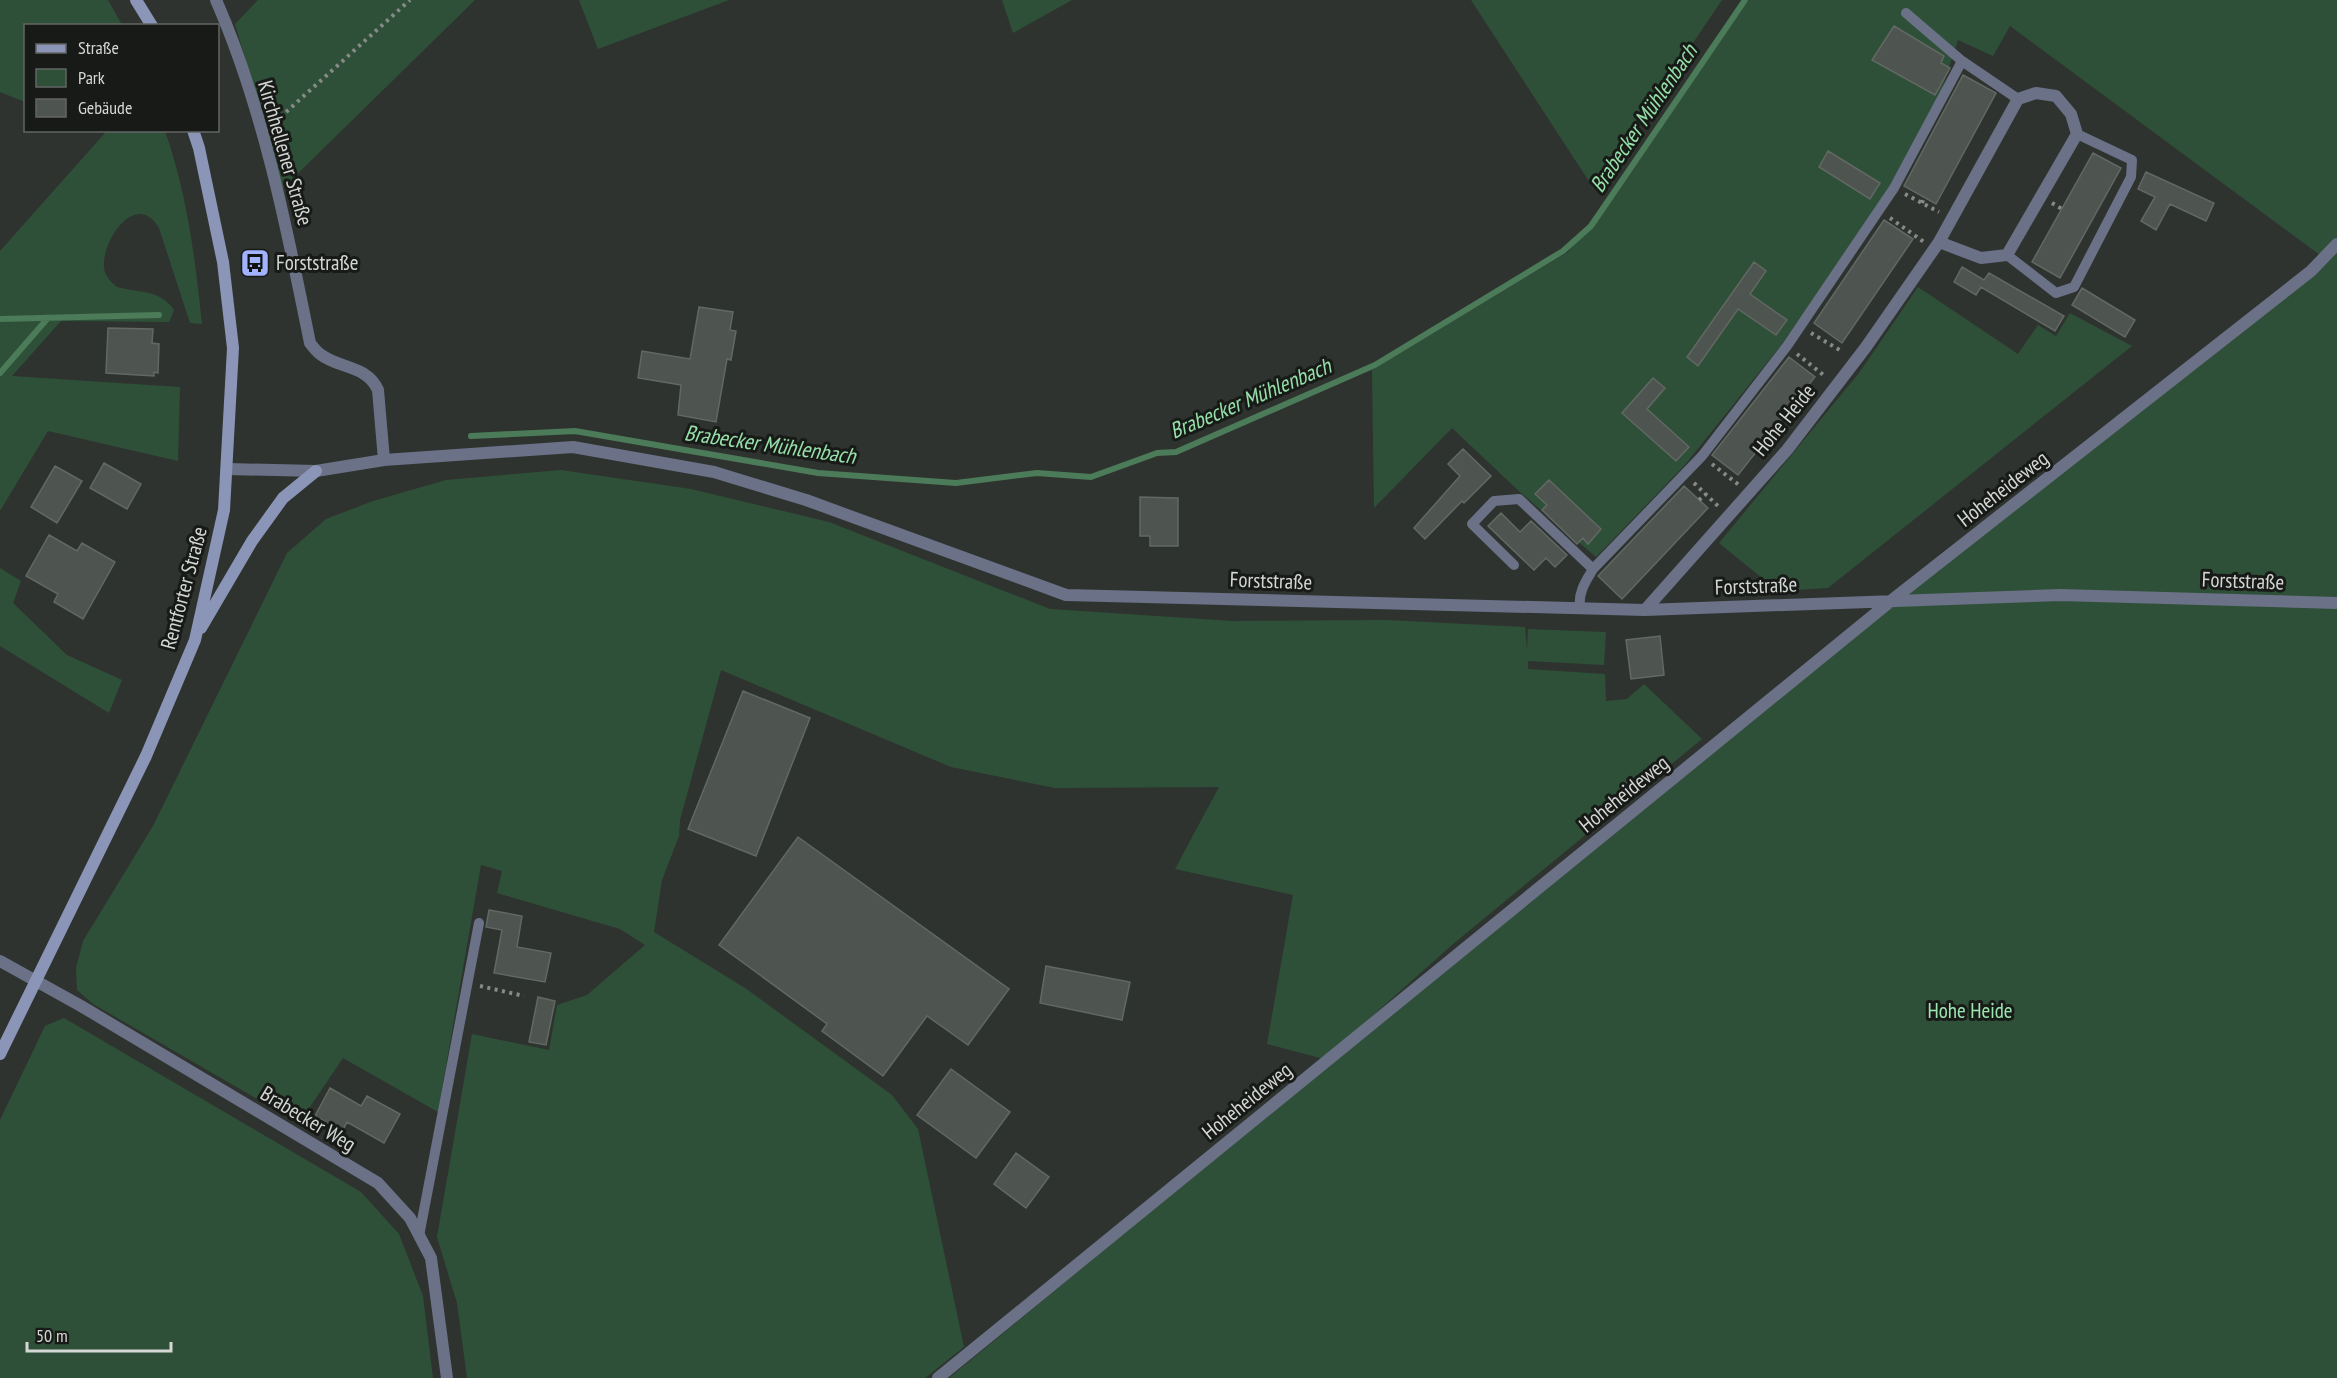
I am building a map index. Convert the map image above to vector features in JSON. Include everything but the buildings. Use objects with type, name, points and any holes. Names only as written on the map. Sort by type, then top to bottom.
[{"type":"main road","points":[[136,0],[151,24]]},
{"type":"main road","name":"Rentforter Straße","points":[[0,1054],[146,756],[195,640],[224,510],[233,348],[223,262],[194,132]]},
{"type":"main road","points":[[195,640],[252,541],[283,498],[316,471]]},
{"type":"street","name":"Kirchhellener Straße","points":[[216,0],[231,34],[261,135],[290,241],[310,343],[321,355],[358,370],[374,380],[378,390],[384,460]]},
{"type":"street","points":[[1936,245],[1982,258],[2007,255],[2077,134],[2071,114],[2056,96],[2036,93],[2018,99]]},
{"type":"street","name":"Hohe Heide","points":[[1645,610],[1787,450],[1856,360],[1936,245],[2018,99]]},
{"type":"street","name":"Hoheheideweg","points":[[938,1378],[1892,600],[2312,271],[2337,244]]},
{"type":"street","name":"Forststraße","points":[[228,469],[316,471],[384,460],[573,447],[714,472],[806,500],[1066,595],[1645,610],[2060,595],[2337,603]]},
{"type":"street","name":"Brabecker Weg","points":[[0,961],[81,1006],[378,1183],[410,1218],[431,1258],[447,1378]]},
{"type":"lane","points":[[1906,13],[1962,62],[2018,99]]},
{"type":"lane","points":[[1580,608],[1582,587],[1593,569],[1702,456],[1801,326],[1880,211],[1962,62]]},
{"type":"lane","points":[[2007,255],[2056,294],[2073,287],[2131,177],[2132,160],[2077,134]]},
{"type":"lane","points":[[1514,565],[1472,524],[1494,501],[1519,499],[1593,569]]},
{"type":"lane","points":[[419,1236],[479,923]]},
{"type":"path","points":[[261,135],[411,0]]},
{"type":"path","points":[[1894,188],[1952,219]]},
{"type":"path","points":[[1922,203],[1924,197]]},
{"type":"path","points":[[1880,211],[1903,230],[1936,245]]},
{"type":"path","points":[[1801,326],[1856,360]]},
{"type":"path","points":[[1827,342],[1832,336]]},
{"type":"path","points":[[1787,346],[1836,385]]},
{"type":"path","points":[[1807,370],[1811,365]]},
{"type":"path","points":[[1702,456],[1749,493]]},
{"type":"path","points":[[1724,474],[1728,468]]},
{"type":"path","points":[[1684,475],[1729,516]]},
{"type":"path","points":[[1700,500],[1706,494]]},
{"type":"path","points":[[468,984],[524,996]]},
{"type":"green space","points":[[0,0],[108,0],[121,24],[24,24],[24,102],[0,92]]},
{"type":"green space","points":[[258,0],[475,0],[283,188],[235,24]]},
{"type":"green space","points":[[579,0],[729,0],[598,49]]},
{"type":"green space","points":[[1002,0],[1072,0],[1013,33]]},
{"type":"green space","points":[[1471,0],[1722,0],[1594,189]]},
{"type":"green space","name":"Hohe Heide","points":[[1749,0],[2337,0],[2337,1378],[949,1378],[1892,600],[2324,258],[2010,26],[1993,56],[1958,40],[1939,98],[1876,210],[1782,344],[1684,466],[1596,557],[1521,493],[1452,428],[1374,508],[1372,370],[1568,252]]},
{"type":"green space","points":[[102,132],[165,132],[185,202],[202,324],[190,323],[159,228],[150,217],[140,214],[131,216],[114,233],[108,245],[105,271],[117,287],[162,298],[174,310],[169,322],[61,321],[12,376],[180,387],[178,461],[48,431],[0,511],[0,251],[105,133]]},
{"type":"green space","points":[[1918,287],[2018,354],[2038,325],[2056,336],[2070,313],[2132,346],[1828,588],[1778,591],[1719,543],[1859,373]]},
{"type":"green space","points":[[561,470],[691,489],[829,522],[1050,609],[1233,621],[1386,620],[1525,627],[1527,650],[1528,629],[1606,632],[1604,665],[1528,661],[1528,669],[1605,674],[1606,701],[1627,699],[1644,684],[1702,739],[1453,944],[1324,1059],[1267,1044],[1293,895],[1175,869],[1219,787],[1055,788],[951,767],[721,670],[680,820],[679,836],[662,880],[654,932],[745,988],[892,1095],[918,1129],[964,1347],[925,1378],[467,1378],[457,1303],[437,1237],[472,1034],[549,1050],[557,1005],[587,995],[645,945],[620,929],[497,893],[502,871],[481,865],[438,1112],[343,1058],[299,1123],[93,1004],[77,990],[76,968],[83,941],[153,826],[287,553],[326,519],[373,501],[446,480]]},
{"type":"green space","points":[[0,568],[21,581],[13,603],[67,655],[122,680],[109,713],[0,646]]},
{"type":"green space","points":[[64,1018],[361,1192],[399,1234],[423,1296],[433,1378],[0,1378],[0,1120],[45,1026]]},
{"type":"waterway","name":"Brabecker Mühlenbach","points":[[471,436],[575,431],[818,473],[956,483],[1037,473],[1091,477],[1157,453],[1176,452],[1375,365],[1563,251],[1591,226],[1745,0]]},
{"type":"waterway","name":"Brabecker Mühlenbach","points":[[0,319],[159,315]]},
{"type":"waterway","points":[[0,373],[48,318]]},
{"type":"place","name":"Forststraße","points":[[255,263]]}]
